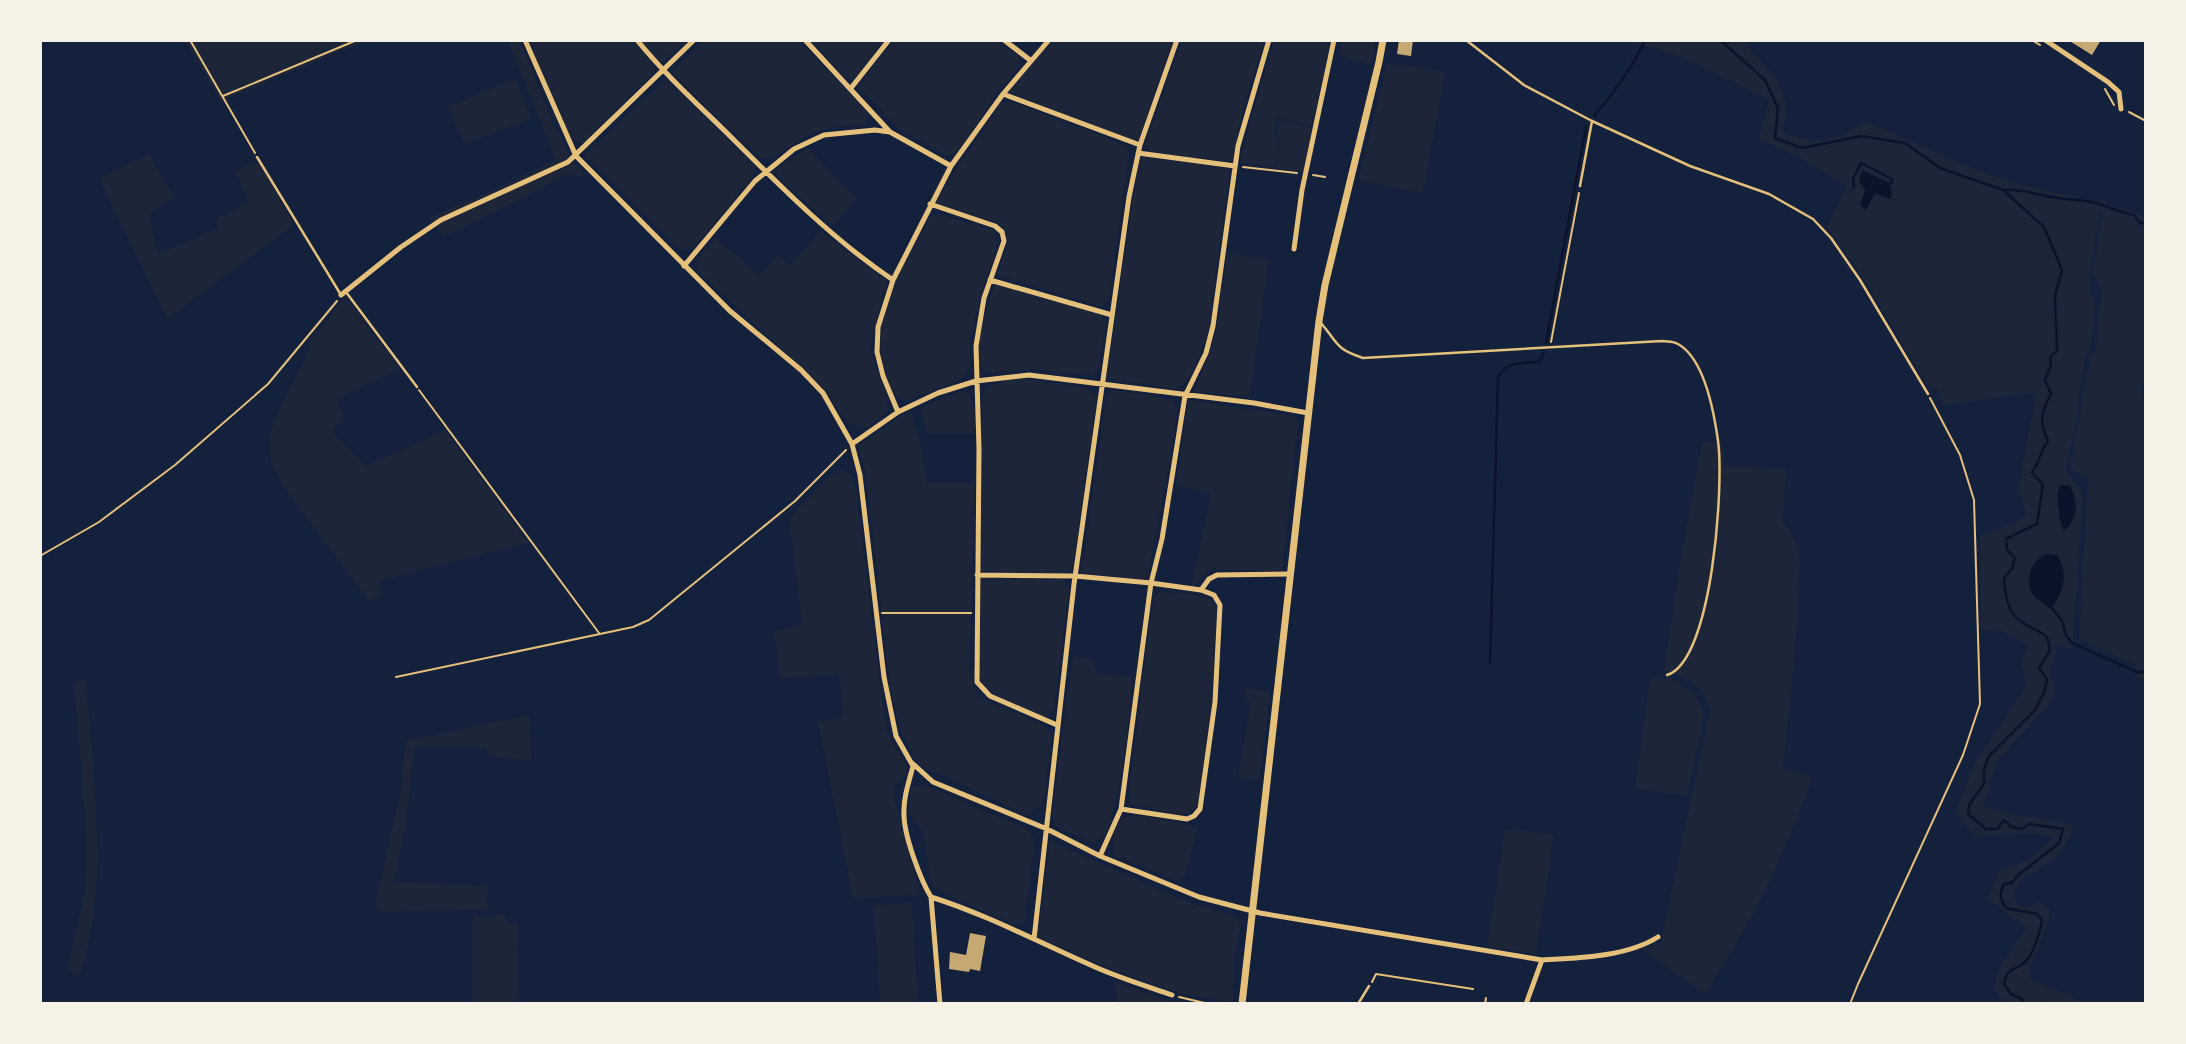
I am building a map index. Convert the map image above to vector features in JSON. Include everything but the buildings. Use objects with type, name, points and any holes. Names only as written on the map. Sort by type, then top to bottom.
[{"type":"main road","points":[[1242,1004],[1319,321],[1325,285],[1380,62],[1383,40]]},
{"type":"street","points":[[525,40],[576,156],[730,312],[801,370],[823,393],[852,444],[860,475],[884,673],[896,736],[914,766],[904,815],[923,884],[931,897],[940,1004]]},
{"type":"street","points":[[637,40],[663,70],[766,171],[860,257],[893,280]]},
{"type":"street","points":[[343,293],[401,247],[441,220],[541,176],[576,156],[694,40]]},
{"type":"street","points":[[805,40],[890,132],[951,166]]},
{"type":"street","points":[[850,88],[889,40]]},
{"type":"street","points":[[1004,40],[1030,60]]},
{"type":"street","points":[[898,412],[883,376],[877,352],[878,327],[893,280],[951,166],[1003,94],[1049,40]]},
{"type":"street","points":[[1034,939],[1057,724],[1101,383],[1138,153],[1177,40]]},
{"type":"street","points":[[1100,856],[1121,809],[1151,583],[1162,539],[1185,396],[1206,353],[1214,325],[1238,146],[1269,40]]},
{"type":"street","points":[[1294,249],[1306,174],[1334,40]]},
{"type":"street","points":[[2044,43],[2083,64],[2119,92],[2121,109]]},
{"type":"street","points":[[1003,94],[1140,145]]},
{"type":"street","points":[[684,267],[755,181],[794,149],[824,135],[875,130],[890,132]]},
{"type":"street","points":[[1138,153],[1235,166]]},
{"type":"street","points":[[930,204],[995,226],[1002,232],[1004,241],[984,298],[976,345],[979,449],[977,682],[990,696],[1057,724]]},
{"type":"street","points":[[990,280],[1112,315]]},
{"type":"street","points":[[852,444],[898,412],[928,397],[976,381],[1029,375],[1254,403],[1308,413]]},
{"type":"street","points":[[1201,590],[1209,579],[1217,575],[1290,574]]},
{"type":"street","points":[[977,575],[1075,576],[1151,583],[1201,590],[1214,595],[1220,605],[1215,702],[1200,809],[1187,819],[1121,809]]},
{"type":"street","points":[[912,763],[933,782],[1047,829],[1100,856],[1199,897],[1253,911],[1542,960],[1585,957],[1643,946],[1658,937]]},
{"type":"street","points":[[931,897],[987,916],[1128,981],[1171,995]]},
{"type":"street","points":[[1526,1004],[1542,960]]},
{"type":"lane","points":[[1466,40],[1524,85],[1592,121],[1690,166],[1769,194],[1813,219],[1831,238],[1860,280],[1928,394]]},
{"type":"lane","points":[[1580,186],[1592,121]]},
{"type":"lane","points":[[257,157],[343,293],[417,387]]},
{"type":"lane","points":[[1319,321],[1333,341],[1345,352],[1363,358],[1550,346],[1675,342],[1692,357],[1704,378],[1718,440],[1720,474],[1713,573],[1695,642],[1675,670],[1667,675]]},
{"type":"lane","points":[[1358,1004],[1369,986]]},
{"type":"lane","points":[[1299,1004],[1308,1004]]},
{"type":"path","points":[[190,40],[257,157]]},
{"type":"path","points":[[223,96],[357,40]]},
{"type":"path","points":[[2032,40],[2044,43]]},
{"type":"path","points":[[2103,86],[2111,104],[2146,121]]},
{"type":"path","points":[[1235,166],[1325,177]]},
{"type":"path","points":[[1550,346],[1580,186]]},
{"type":"path","points":[[40,556],[90,528],[131,500],[228,419],[268,384],[343,293]]},
{"type":"path","points":[[417,387],[600,634]]},
{"type":"path","points":[[1850,1004],[1963,755],[1980,704],[1974,500],[1960,455],[1928,394]]},
{"type":"path","points":[[396,677],[633,627],[649,620],[795,501],[852,444]]},
{"type":"path","points":[[877,613],[976,613]]},
{"type":"path","points":[[1369,986],[1377,974],[1473,989]]},
{"type":"path","points":[[1171,995],[1209,1004]]},
{"type":"path","points":[[1485,1004],[1486,998]]},
{"type":"shaded area","points":[[185,40],[368,40],[221,101]]},
{"type":"shaded area","points":[[508,40],[520,40],[564,145],[585,175],[581,178],[574,174],[565,175],[445,236],[429,217],[556,160]]},
{"type":"shaded area","points":[[530,40],[633,40],[656,70],[585,142],[579,141],[571,136],[559,116]]},
{"type":"shaded area","points":[[641,40],[687,40],[663,62],[658,60]]},
{"type":"shaded area","points":[[703,40],[799,40],[868,113],[867,124],[836,126],[812,133],[771,159],[759,157],[673,74]]},
{"type":"shaded area","points":[[811,40],[884,40],[853,80],[846,78]]},
{"type":"shaded area","points":[[894,40],[996,40],[1019,56],[1020,65],[999,90],[960,150],[947,156],[899,129],[858,86]]},
{"type":"shaded area","points":[[1055,40],[1173,40],[1138,142],[1008,92]]},
{"type":"shaded area","points":[[1182,40],[1265,40],[1243,108],[1232,162],[1150,152],[1145,144]]},
{"type":"shaded area","points":[[1274,40],[1331,40],[1313,125],[1276,118],[1274,135],[1279,142],[1274,167],[1240,163],[1250,122]]},
{"type":"shaded area","points":[[1342,40],[1375,40],[1371,65],[1339,55]]},
{"type":"shaded area","points":[[1628,40],[1742,40],[1778,80],[1787,108],[1783,131],[1795,137],[1817,141],[1832,139],[1869,123],[1994,176],[2146,217],[2146,230],[2133,223],[2146,233],[2146,384],[2142,383],[2140,386],[2146,411],[2146,682],[2135,676],[2136,665],[2079,639],[2088,478],[2070,469],[2090,358],[2096,349],[2101,291],[2093,274],[2104,214],[2099,212],[2090,275],[2095,307],[2091,346],[2084,363],[2066,469],[2069,477],[2081,489],[2083,497],[2073,640],[2071,649],[2055,643],[2057,650],[2050,670],[2055,697],[1996,763],[1984,807],[2074,827],[2057,855],[2020,882],[2015,901],[2027,907],[2038,901],[2049,909],[2049,920],[2028,973],[2030,979],[2089,1004],[2051,1004],[2043,1001],[2040,1004],[2000,1004],[2003,1001],[1994,990],[1998,970],[2027,928],[1987,899],[1999,871],[2028,860],[2054,837],[2026,833],[1974,836],[1955,811],[1975,763],[2026,686],[2021,660],[2029,646],[2002,631],[1981,629],[1980,535],[2015,523],[2026,515],[2019,490],[2035,392],[1942,405],[1938,389],[1926,384],[1864,279],[1827,227],[1846,186],[1799,157],[1759,140],[1769,99],[1680,57]]},
{"type":"shaded area","points":[[1387,63],[1445,72],[1423,193],[1359,180]]},
{"type":"shaded area","points":[[516,78],[531,119],[464,144],[448,107]]},
{"type":"shaded area","points":[[664,81],[670,83],[753,164],[755,174],[694,248],[680,250],[585,155]]},
{"type":"shaded area","points":[[1012,102],[1130,147],[1109,299],[1102,307],[997,275],[1008,242],[1001,224],[935,203],[1001,103]]},
{"type":"shaded area","points":[[1279,120],[1313,128],[1304,172],[1275,168],[1280,140],[1277,135]]},
{"type":"shaded area","points":[[808,148],[856,199],[832,226],[779,178],[775,169]]},
{"type":"shaded area","points":[[149,154],[174,197],[149,215],[158,254],[219,228],[216,220],[248,202],[235,171],[248,164],[260,164],[294,225],[167,319],[99,178]]},
{"type":"shaded area","points":[[1139,157],[1230,168],[1208,335],[1190,377],[1176,389],[1106,378]]},
{"type":"shaded area","points":[[1862,170],[1890,183],[1890,199],[1875,193],[1866,210],[1860,205],[1865,190],[1859,181]]},
{"type":"shaded area","points":[[938,214],[993,230],[999,244],[981,293],[970,338],[970,367],[961,379],[906,401],[893,394],[883,362],[881,326],[890,294],[906,261],[930,217]]},
{"type":"shaded area","points":[[821,231],[886,280],[870,349],[887,397],[888,411],[868,427],[849,424],[820,384],[698,272],[697,259],[715,238],[759,275],[778,255],[791,265]]},
{"type":"shaded area","points":[[1227,253],[1269,259],[1250,397],[1194,392],[1217,327]]},
{"type":"shaded area","points":[[995,284],[1101,315],[1106,324],[1099,369],[1092,375],[1032,369],[988,373],[978,365],[983,324]]},
{"type":"shaded area","points":[[343,299],[349,301],[400,369],[338,399],[344,417],[332,432],[366,466],[445,430],[529,543],[378,581],[382,596],[369,601],[285,489],[272,466],[270,455],[270,436],[275,421],[307,356],[310,341]]},
{"type":"shaded area","points":[[1010,377],[1086,388],[1097,396],[1073,567],[1066,574],[981,571],[982,398],[988,386]]},
{"type":"shaded area","points":[[964,390],[973,403],[975,433],[926,433],[921,407]]},
{"type":"shaded area","points":[[1114,390],[1171,399],[1177,408],[1147,580],[1082,573],[1106,397]]},
{"type":"shaded area","points":[[1188,400],[1294,416],[1298,422],[1282,571],[1209,570],[1191,587],[1211,494],[1176,485]]},
{"type":"shaded area","points":[[911,410],[927,483],[975,483],[969,673],[979,698],[1044,725],[1052,737],[1043,805],[1027,815],[919,765],[901,732],[890,688],[866,475],[858,445]]},
{"type":"shaded area","points":[[1702,443],[1723,443],[1725,467],[1786,469],[1783,522],[1799,546],[1800,567],[1795,653],[1783,769],[1813,776],[1791,834],[1766,888],[1738,942],[1705,994],[1642,949],[1661,941],[1710,710],[1699,689],[1687,679],[1664,671]]},
{"type":"shaded area","points":[[843,470],[851,475],[856,490],[886,730],[908,766],[906,776],[894,785],[895,802],[919,889],[918,895],[853,898],[818,722],[843,716],[839,674],[780,678],[774,631],[802,625],[789,518],[830,476]]},
{"type":"shaded area","points":[[2060,485],[2070,486],[2076,504],[2072,521],[2064,531],[2058,508]]},
{"type":"shaded area","points":[[2046,554],[2057,555],[2064,575],[2062,590],[2050,609],[2036,598],[2029,587],[2032,568],[2040,557]]},
{"type":"shaded area","points":[[980,578],[1063,579],[1069,588],[1054,710],[1046,717],[998,696],[983,683],[979,674]]},
{"type":"shaded area","points":[[1161,591],[1204,596],[1211,600],[1217,611],[1212,694],[1199,803],[1188,813],[1179,815],[1128,803],[1147,641],[1154,598]]},
{"type":"shaded area","points":[[1073,657],[1094,659],[1095,669],[1101,675],[1133,677],[1117,798],[1105,837],[1092,843],[1057,827],[1052,812]]},
{"type":"shaded area","points":[[1668,677],[1692,693],[1703,710],[1704,717],[1687,796],[1635,788],[1650,678]]},
{"type":"shaded area","points":[[86,679],[96,802],[97,876],[92,927],[80,976],[67,969],[84,897],[85,816],[74,682]]},
{"type":"shaded area","points":[[1245,688],[1270,692],[1259,780],[1238,777],[1251,701],[1244,700]]},
{"type":"shaded area","points":[[529,715],[532,761],[489,756],[486,748],[414,748],[407,816],[394,882],[488,886],[487,909],[382,912],[375,905],[402,785],[405,741]]},
{"type":"shaded area","points":[[925,785],[1026,829],[1035,838],[1025,921],[1016,925],[936,888],[930,879],[923,831],[909,814],[911,788]]},
{"type":"shaded area","points":[[1138,815],[1198,827],[1185,876],[1177,881],[1115,856],[1113,841],[1116,829],[1126,817]]},
{"type":"shaded area","points":[[1505,829],[1554,835],[1536,954],[1487,947]]},
{"type":"shaded area","points":[[1050,841],[1187,902],[1235,916],[1241,925],[1234,960],[1233,1002],[1179,993],[1111,969],[1037,937]]},
{"type":"shaded area","points":[[912,903],[918,1004],[880,1004],[874,905]]},
{"type":"shaded area","points":[[475,914],[487,917],[504,914],[508,924],[517,924],[519,1004],[472,1004],[472,922]]},
{"type":"shaded area","points":[[1115,982],[1178,1004],[1117,1004]]},
{"type":"waterway","points":[[1594,116],[1622,80],[1645,40]]},
{"type":"waterway","points":[[1720,40],[1765,80],[1778,108],[1775,138],[1802,148],[1861,136],[1905,143],[1940,168],[2003,190],[2044,227],[2062,270],[2055,296],[2057,351],[2050,357],[2051,365],[2045,380],[2051,394],[2042,417],[2048,441],[2032,472],[2043,485],[2037,524],[2006,539],[2007,550],[2015,558],[2012,569],[2004,578],[2006,597],[2013,614],[2047,637],[2050,650],[2039,668],[2047,679],[2035,710],[1989,756],[1984,769],[1984,784],[1969,805],[1968,814],[1986,829],[1997,829],[2004,820],[2012,827],[2022,829],[2029,824],[2063,829],[2059,843],[2012,883],[2004,884],[2001,891],[2001,900],[2006,908],[2037,914],[2042,920],[2028,959],[2005,978],[2004,984],[2011,994],[2022,999],[2023,1004]]},
{"type":"waterway","points":[[1546,343],[1586,127]]},
{"type":"waterway","points":[[1854,188],[1853,179],[1861,163],[1892,179],[1890,183]]},
{"type":"waterway","points":[[2003,190],[2096,203],[2134,215],[2139,222],[2146,224]]},
{"type":"waterway","points":[[1490,663],[1498,377],[1511,365],[1539,362],[1544,352]]},
{"type":"waterway","points":[[2052,608],[2062,621],[2066,635],[2072,643],[2139,673],[2146,671]]}]
